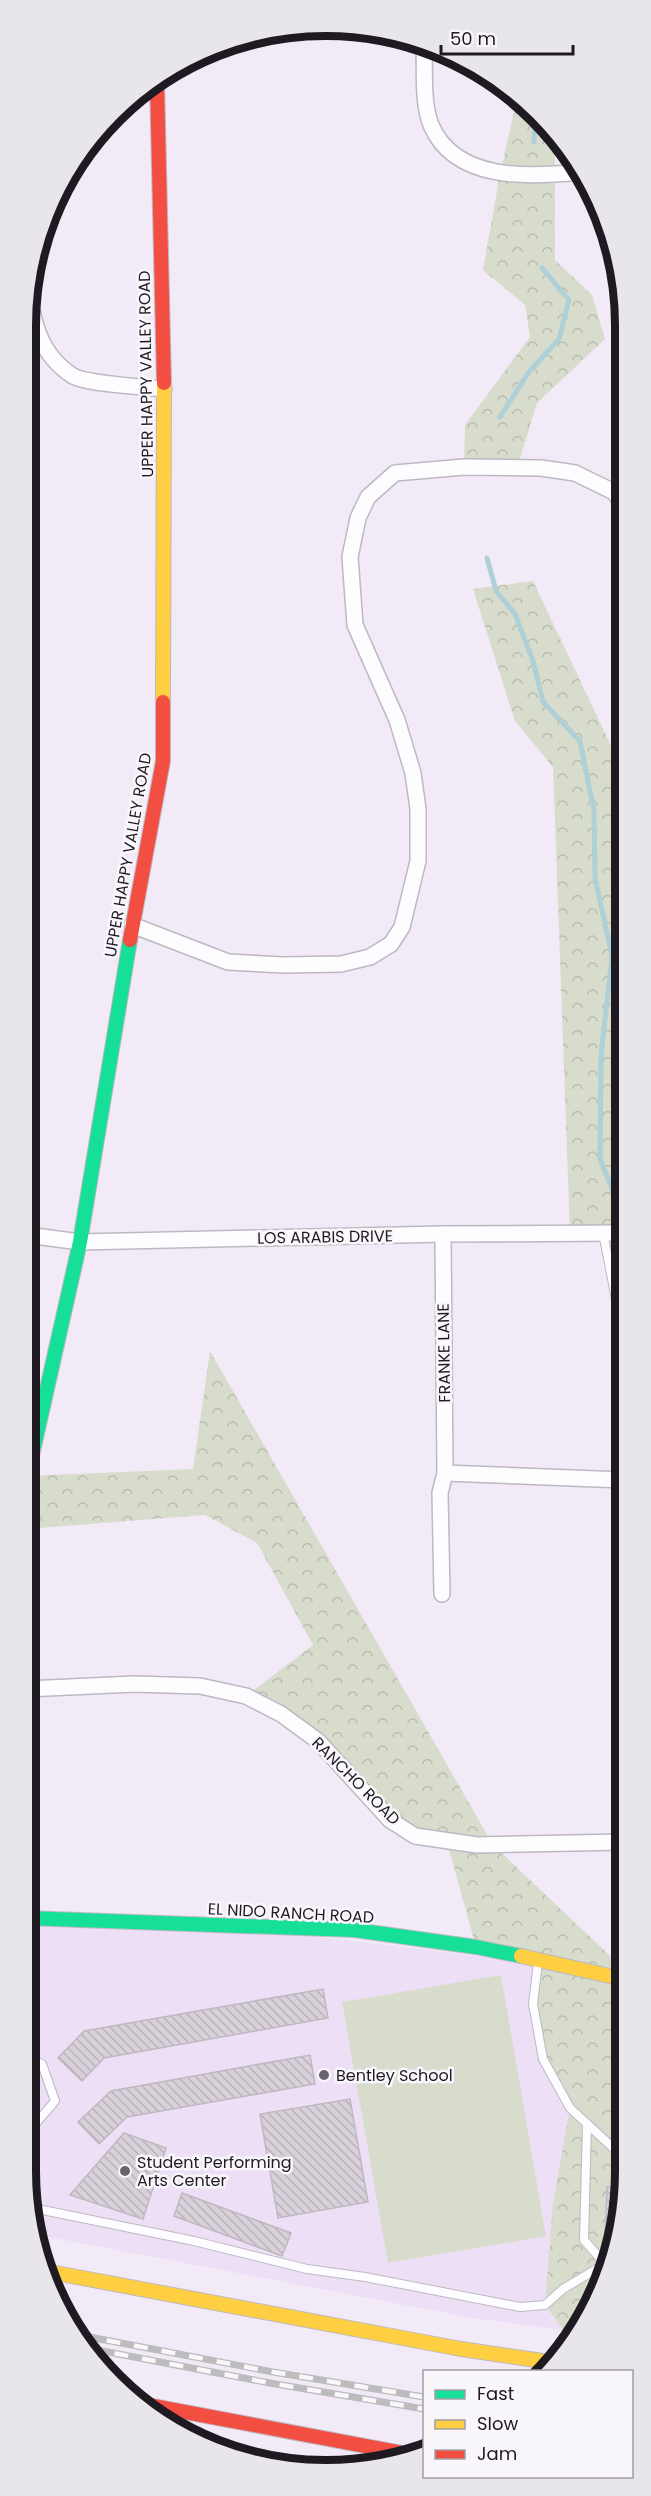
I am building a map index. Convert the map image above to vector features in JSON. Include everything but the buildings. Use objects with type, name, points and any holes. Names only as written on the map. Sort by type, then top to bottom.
[{"type":"main road","name":"UPPER HAPPY VALLEY ROAD","points":[[36,1438],[80,1242],[132,925],[164,761],[164,389],[157,90]]},
{"type":"main road","name":"EL NIDO RANCH ROAD","points":[[36,1918],[355,1930],[477,1947],[615,1977]]},
{"type":"main road","points":[[55,2273],[461,2349],[543,2361]]},
{"type":"main road","points":[[160,2407],[391,2452]]},
{"type":"main road","points":[[176,2418],[198,2415]]},
{"type":"street","points":[[424,53],[425,88],[431,125],[446,147],[465,161],[500,174],[534,176],[571,173]]},
{"type":"street","points":[[36,328],[47,352],[74,377],[123,386],[164,389]]},
{"type":"street","points":[[132,925],[228,962],[284,965],[341,964],[370,957],[391,944],[402,927],[418,861],[418,809],[413,773],[397,720],[355,625],[350,557],[358,518],[368,497],[395,473],[464,467],[541,468],[575,473],[615,487]]},
{"type":"street","name":"LOS ARABIS DRIVE","points":[[36,1235],[80,1242],[443,1234],[615,1233]]},
{"type":"street","name":"FRANKE LANE","points":[[442,1594],[440,1493],[445,1473],[443,1234]]},
{"type":"street","points":[[445,1473],[615,1480]]},
{"type":"street","name":"RANCHO ROAD","points":[[36,1689],[134,1684],[200,1686],[246,1696],[281,1714],[318,1741],[390,1820],[415,1836],[477,1845],[615,1842]]},
{"type":"lane","points":[[603,1233],[615,1294]]},
{"type":"lane","points":[[538,1960],[533,2004],[543,2059],[570,2108],[615,2150]]},
{"type":"lane","points":[[36,2061],[42,2064],[55,2101],[36,2124]]},
{"type":"lane","points":[[587,2124],[584,2240],[601,2260]]},
{"type":"lane","points":[[38,2209],[194,2241],[307,2269],[365,2277],[520,2307],[545,2305],[563,2289],[598,2268]]},
{"type":"shaded area","name":"Bentley School","points":[[36,1918],[232,1927],[579,1968],[615,2166],[613,2208],[600,2264],[585,2299],[566,2331],[473,2318],[44,2236],[38,2208],[36,2170]]},
{"type":"green space","points":[[515,107],[555,149],[555,260],[592,295],[605,339],[537,403],[517,468],[464,467],[465,425],[530,337],[525,305],[483,270],[500,174]]},
{"type":"green space","points":[[533,581],[615,754],[615,1295],[603,1234],[570,1233],[553,767],[515,721],[473,589]]},
{"type":"green space","points":[[210,1351],[493,1845],[615,1960],[614,2187],[607,2187],[606,2242],[600,2264],[585,2299],[566,2331],[545,2305],[553,2203],[570,2108],[543,2059],[533,2004],[538,1960],[476,1947],[447,1842],[415,1836],[318,1741],[246,1696],[313,1645],[257,1543],[205,1515],[36,1528],[36,1476],[193,1469]]},
{"type":"green space","points":[[501,1975],[546,2236],[388,2263],[342,2002]]},
{"type":"waterway","points":[[534,142],[535,126]]},
{"type":"waterway","points":[[500,417],[528,373],[559,339],[569,300],[542,268]]},
{"type":"waterway","points":[[487,558],[496,591],[515,614],[533,661],[543,702],[580,741],[594,811],[595,878],[612,956],[601,1056],[600,1159],[615,1196]]},
{"type":"railway","points":[[89,2337],[273,2372],[423,2397]]},
{"type":"railway","points":[[99,2350],[423,2409]]},
{"type":"traffic: fast","points":[[36,1438],[80,1242],[130,940]]},
{"type":"traffic: fast","points":[[36,1918],[355,1930],[476,1947],[521,1956]]},
{"type":"traffic: slow","points":[[163,702],[164,383]]},
{"type":"traffic: slow","points":[[521,1956],[615,1977]]},
{"type":"traffic: slow","points":[[55,2273],[461,2349],[543,2361]]},
{"type":"traffic: jam","points":[[157,90],[164,383]]},
{"type":"traffic: jam","points":[[130,940],[163,761],[163,702]]},
{"type":"traffic: jam","points":[[159,2407],[394,2451]]},
{"type":"place","name":"Bentley School","points":[[324,2075]]},
{"type":"place","name":"Student Performing Arts Center","points":[[125,2171]]}]
